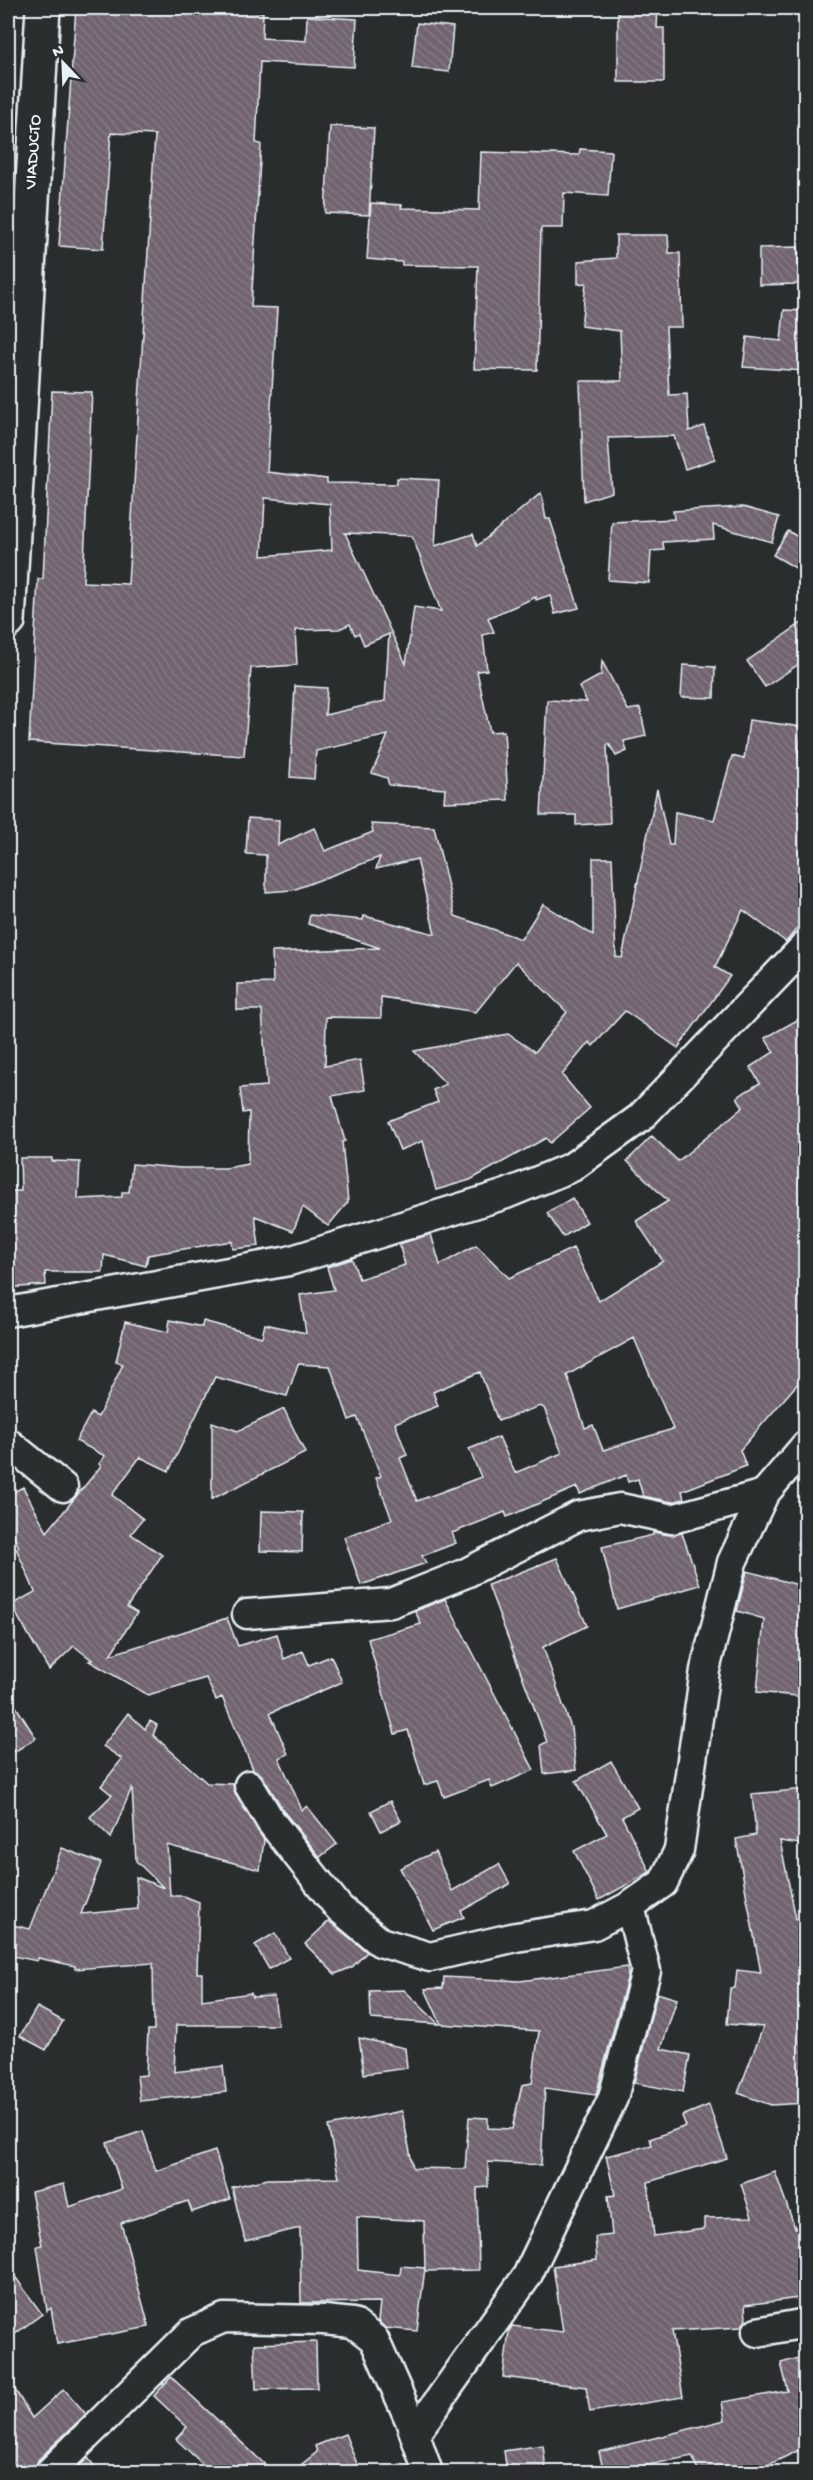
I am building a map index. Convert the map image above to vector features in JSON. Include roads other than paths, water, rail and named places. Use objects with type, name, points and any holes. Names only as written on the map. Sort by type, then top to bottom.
[{"type":"street","name":"VIADUCTO","points":[[8,621],[43,8]]},
{"type":"street","points":[[8,260],[30,215]]},
{"type":"street","points":[[8,1312],[289,1261],[506,1194],[572,1167],[640,1118],[806,945]]},
{"type":"street","points":[[8,1443],[63,1486]]},
{"type":"street","points":[[249,1785],[271,1822],[339,1908],[380,1942],[430,1957],[516,1937],[594,1926],[630,1906],[663,1883],[678,1850],[705,1670],[732,1562],[764,1494],[806,1445]]},
{"type":"street","points":[[247,1614],[391,1604],[466,1573],[578,1516],[620,1508],[672,1519],[764,1494]]},
{"type":"street","points":[[415,2434],[527,2276],[613,2098],[646,1971],[630,1906]]},
{"type":"street","points":[[50,2472],[192,2332],[224,2318],[324,2320],[353,2324],[374,2339],[415,2434],[428,2472]]},
{"type":"street","points":[[757,2332],[806,2322]]}]
